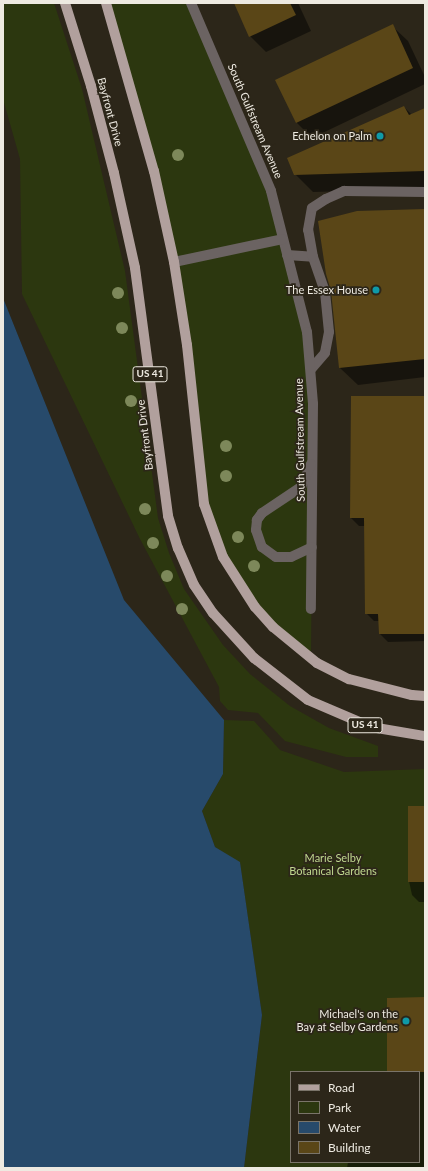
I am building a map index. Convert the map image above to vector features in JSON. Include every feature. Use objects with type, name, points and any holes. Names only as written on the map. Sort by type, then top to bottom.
[{"type":"main road","name":"Bayfront Drive","points":[[65,3],[92,86],[135,268],[168,516],[178,548],[194,584],[229,632],[276,677],[308,700],[371,727],[425,736]]},
{"type":"main road","points":[[106,3],[154,171],[174,262],[186,345],[204,504],[223,557],[255,607],[278,631],[317,663],[349,679],[412,696],[425,696]]},
{"type":"street","name":"South Gulfstream Avenue","points":[[191,3],[268,184],[307,332],[311,369],[311,609]]},
{"type":"street","points":[[311,369],[325,353],[329,332],[325,292],[312,258],[308,230],[312,208],[326,198],[344,191],[425,192]]},
{"type":"street","points":[[174,262],[283,239]]},
{"type":"street","points":[[287,255],[312,258]]},
{"type":"street","points":[[312,460],[301,487],[262,513],[257,520],[256,530],[262,546],[276,557],[291,557],[312,547]]},
{"type":"green space","points":[[3,3],[54,3],[82,89],[125,271],[158,518],[169,553],[184,589],[223,645],[250,674],[290,706],[329,728],[378,746],[378,757],[346,757],[285,741],[258,713],[228,710],[220,701],[219,687],[140,539],[22,294],[20,159],[3,99]]},
{"type":"green space","points":[[106,3],[191,3],[271,191],[307,332],[313,404],[311,658],[293,645],[239,585],[204,504],[174,262]]},
{"type":"green space","name":"Marie Selby Botanical Gardens","points":[[224,720],[254,721],[280,750],[344,772],[425,769],[425,1168],[244,1168],[262,1015],[240,863],[215,847],[202,811],[223,774]]},
{"type":"water","points":[[3,298],[124,600],[224,720],[223,774],[202,811],[215,847],[240,862],[262,1015],[244,1168],[3,1168]]},
{"type":"building","points":[[234,3],[290,3],[296,15],[249,37]]},
{"type":"building","points":[[393,24],[413,68],[296,123],[275,80]]},
{"type":"building","name":"Echelon on Palm","points":[[404,106],[409,115],[425,108],[425,171],[294,175],[287,158]]},
{"type":"building","name":"The Essex House","points":[[425,209],[425,359],[339,368],[331,291],[326,274],[318,221],[357,211]]},
{"type":"building","points":[[351,396],[425,396],[425,634],[379,634],[378,614],[365,614],[364,518],[350,518]]},
{"type":"building","points":[[408,806],[425,806],[425,882],[408,882]]},
{"type":"building","name":"Michael's on the Bay at Selby Gardens","points":[[425,997],[425,1072],[387,1071],[387,998]]},
{"type":"place","name":"Echelon on Palm","points":[[380,136]]},
{"type":"place","name":"The Essex House","points":[[376,290]]},
{"type":"place","name":"Michael's on the Bay at Selby Gardens","points":[[406,1021]]}]
